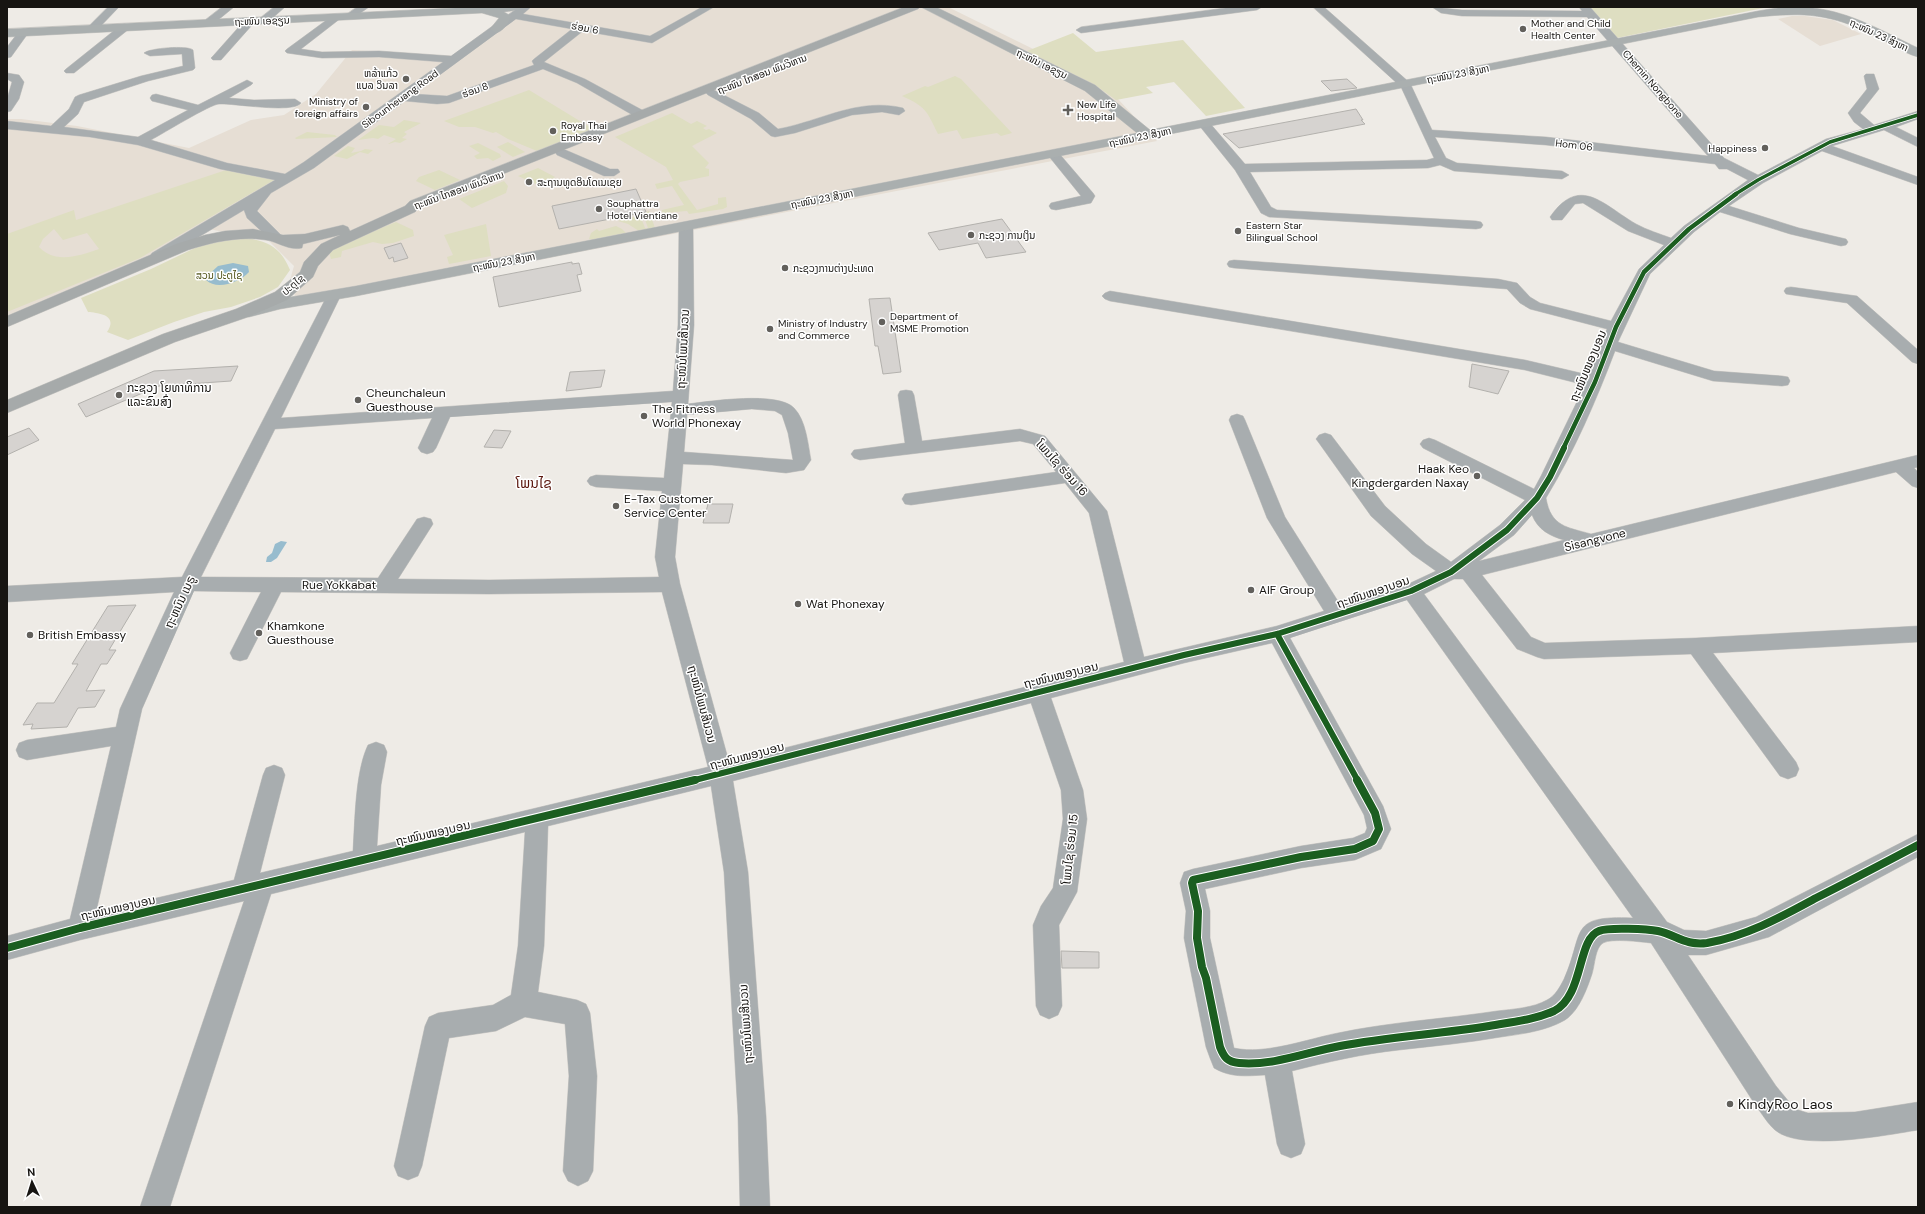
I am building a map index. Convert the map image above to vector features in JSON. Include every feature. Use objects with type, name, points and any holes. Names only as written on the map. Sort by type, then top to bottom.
[{"type":"highway","name":"ຖະໜົນ ໄກສອນ ພົມວິຫານ","points":[[482,180],[640,114],[914,7]]},
{"type":"highway","name":"ຖະໜົນ ໄກສອນ ພົມວິຫານ","points":[[410,208],[415,204],[560,152],[827,50],[858,32],[926,7]]},
{"type":"highway","points":[[279,238],[305,239],[328,234],[410,208]]},
{"type":"highway","points":[[308,270],[326,247],[410,208]]},
{"type":"highway","name":"ປະຕູໄຊ","points":[[7,322],[153,259],[208,238],[241,233],[279,238],[300,247],[308,270],[281,296],[242,313],[169,338],[7,407]]},
{"type":"main road","name":"ຖະໜົນ ເອຊຽນ","points":[[926,7],[1090,88],[1148,135]]},
{"type":"main road","name":"ຖະໜົນ 23 ສິງຫາ","points":[[242,313],[279,304],[334,295],[686,226],[1758,14],[1801,10],[1832,14],[1918,53]]},
{"type":"main road","name":"ຖະໜົນ ເອຊຽນ","points":[[7,33],[469,11],[516,11]]},
{"type":"main road","points":[[469,11],[495,12],[505,16],[505,19],[496,29]]},
{"type":"main road","name":"ຖະໜົນ 23 ສິງຫາ","points":[[308,270],[317,286],[333,290],[356,290]]},
{"type":"street","points":[[93,28],[114,7]]},
{"type":"street","points":[[208,23],[229,7]]},
{"type":"street","points":[[263,21],[280,7]]},
{"type":"street","points":[[341,7],[331,18],[290,52],[322,55],[379,54],[454,60]]},
{"type":"street","points":[[348,17],[364,7]]},
{"type":"street","name":"Sibounheuang Road","points":[[153,259],[308,165],[496,29],[516,11],[526,7]]},
{"type":"street","name":"ຮ່ອມ 6","points":[[516,11],[582,27],[654,40],[709,7]]},
{"type":"street","points":[[1186,7],[1200,15]]},
{"type":"street","points":[[1081,30],[1257,7]]},
{"type":"street","points":[[1318,7],[1406,84],[1427,133],[1442,160],[1454,167],[1562,175]]},
{"type":"street","points":[[1437,7],[1445,11],[1462,13],[1587,10]]},
{"type":"street","name":"Chemin Nongbone","points":[[1587,10],[1723,164],[1748,186]]},
{"type":"street","points":[[217,58],[249,22]]},
{"type":"street","points":[[70,71],[125,27]]},
{"type":"street","points":[[582,27],[538,61],[538,63],[581,81],[640,114]]},
{"type":"street","points":[[7,56],[24,32]]},
{"type":"street","points":[[54,129],[74,111],[79,100],[83,98],[145,78],[186,70],[189,68],[187,50],[150,53]]},
{"type":"street","name":"ຮ່ອມ 8","points":[[404,97],[437,100],[449,99],[544,65]]},
{"type":"street","points":[[7,76],[15,77],[18,82],[13,99],[7,108]]},
{"type":"street","points":[[1870,76],[1873,89],[1854,114],[1872,130]]},
{"type":"street","points":[[140,141],[247,83]]},
{"type":"street","points":[[712,93],[755,116],[775,133],[861,108],[884,107],[899,111]]},
{"type":"street","points":[[156,98],[199,109]]},
{"type":"street","points":[[216,100],[254,104],[295,104]]},
{"type":"street","name":"ຖະໜົນໜອງບອນ","points":[[7,948],[80,928],[252,888],[721,774],[1136,667],[1276,634],[1411,591],[1460,571],[1506,530],[1537,498],[1550,477],[1595,382],[1614,336],[1644,272],[1689,229],[1748,186],[1841,138],[1886,126],[1918,115]]},
{"type":"street","points":[[1204,124],[1241,168],[1266,210],[1274,214],[1476,225]]},
{"type":"street","points":[[7,125],[54,129],[140,141],[225,166],[287,178]]},
{"type":"street","points":[[1886,126],[1918,142]]},
{"type":"street","name":"Hom 06","points":[[1427,133],[1546,142],[1723,164]]},
{"type":"street","points":[[1822,147],[1918,181]]},
{"type":"street","points":[[560,152],[609,173],[613,172]]},
{"type":"street","points":[[1053,154],[1088,196],[1086,200],[1056,206]]},
{"type":"street","points":[[1241,168],[1428,164],[1442,160]]},
{"type":"street","points":[[1723,164],[1733,181],[1748,186]]},
{"type":"street","name":"Sibounheuang Road","points":[[272,187],[256,202],[250,211],[254,219],[279,238]]},
{"type":"street","points":[[1557,217],[1570,201],[1582,199],[1590,201],[1633,228],[1673,244]]},
{"type":"street","points":[[1719,207],[1782,228],[1841,242]]},
{"type":"street","name":"ຖະໜົນໂພນສີນວນ","points":[[686,226],[686,325],[665,557],[670,584],[721,774],[736,872],[752,1116],[754,1207]]},
{"type":"street","points":[[1234,264],[1498,283],[1512,286],[1535,306],[1712,376],[1782,381]]},
{"type":"street","points":[[1791,291],[1852,299],[1918,359]]},
{"type":"street","name":"ຖະຫນົນ ເນຣູ","points":[[80,928],[131,709],[188,584],[334,295]]},
{"type":"street","points":[[1110,296],[1525,365],[1595,382]]},
{"type":"street","points":[[906,395],[915,448]]},
{"type":"street","points":[[269,424],[443,413],[680,403],[758,403],[775,405],[787,409],[791,416],[802,460],[798,466],[786,468],[712,459],[675,458]]},
{"type":"street","points":[[427,448],[443,413]]},
{"type":"street","points":[[1237,420],[1276,518],[1336,616]]},
{"type":"street","name":"ໂພນໄຊ ຮ່ອມ 16","points":[[860,454],[1020,436],[1030,436],[1040,440],[1098,511],[1136,667]]},
{"type":"street","points":[[1325,439],[1378,511],[1419,549],[1460,571],[1524,643],[1544,652],[1696,646],[1918,634]]},
{"type":"street","points":[[1429,444],[1537,498],[1538,508],[1543,519],[1552,528],[1590,541]]},
{"type":"street","name":"Sisangvone","points":[[1460,571],[1590,541],[1918,460]]},
{"type":"street","points":[[1899,465],[1918,482]]},
{"type":"street","points":[[911,499],[1069,476]]},
{"type":"street","points":[[596,481],[672,485]]},
{"type":"street","points":[[382,586],[424,524]]},
{"type":"street","name":"Rue Yokkabat","points":[[7,594],[188,584],[490,587],[670,584]]},
{"type":"street","points":[[240,653],[275,585]]},
{"type":"street","points":[[1411,591],[1658,931],[1766,1096],[1786,1120],[1808,1127],[1855,1126],[1918,1116]]},
{"type":"street","points":[[1276,634],[1375,813],[1379,829],[1372,840],[1355,849],[1301,857],[1193,880],[1192,883],[1198,911],[1197,938],[1220,1047],[1224,1058],[1229,1061],[1239,1063],[1276,1061],[1339,1046],[1397,1037],[1449,1032],[1531,1019],[1556,1010],[1569,997],[1579,974],[1588,940],[1598,931],[1613,929],[1658,931],[1684,942],[1706,943],[1760,928],[1918,845]]},
{"type":"street","points":[[1696,646],[1788,769]]},
{"type":"street","name":"ໂພນໄຊ ຮ່ອມ 15","points":[[1038,692],[1072,790],[1075,819],[1065,892],[1050,914],[1046,925],[1049,1006]]},
{"type":"street","points":[[27,750],[125,736]]},
{"type":"street","points":[[364,860],[370,785],[376,752]]},
{"type":"street","points":[[155,1207],[252,888],[274,775]]},
{"type":"street","points":[[523,1002],[531,946],[537,819]]},
{"type":"street","points":[[408,1166],[438,1026],[496,1018],[523,1002],[577,1013],[583,1076],[578,1171]]},
{"type":"street","points":[[1276,1061],[1291,1144]]},
{"type":"shaded area","points":[[526,7],[948,7],[1104,84],[1157,141],[298,306],[290,280],[294,266],[269,241],[204,228],[148,258],[7,318],[7,119],[21,119],[77,126],[189,148],[251,120],[284,115],[316,94],[352,50],[453,56]]},
{"type":"shaded area","points":[[1792,16],[1805,16],[1833,20],[1861,34],[1820,46],[1778,19]]},
{"type":"green space","points":[[1589,7],[1768,7],[1617,38]]},
{"type":"green space","points":[[1073,33],[1096,52],[1183,40],[1245,108],[1206,116],[1174,82],[1146,87],[1153,93],[1116,100],[1095,85],[1027,51]]},
{"type":"green space","points":[[955,76],[961,79],[1012,133],[1001,136],[997,133],[962,139],[957,130],[938,134],[925,110],[916,103],[902,96],[925,86],[928,87]]},
{"type":"green space","points":[[529,90],[593,129],[537,151],[508,139],[496,132],[493,133],[475,127],[459,127],[444,121]]},
{"type":"green space","points":[[672,113],[691,124],[697,121],[707,126],[703,128],[706,130],[709,129],[717,133],[692,146],[709,163],[705,168],[709,169],[709,176],[680,182],[678,184],[697,210],[718,204],[718,198],[726,197],[727,207],[723,209],[689,214],[687,211],[662,213],[662,210],[684,205],[672,186],[657,189],[655,184],[673,180],[666,167],[615,137]]},
{"type":"green space","points":[[404,120],[421,123],[404,132],[407,134],[402,138],[407,139],[400,143],[395,142],[388,144],[396,139],[384,135],[378,139],[373,138],[358,140],[379,125],[394,127]]},
{"type":"green space","points":[[307,132],[335,135],[337,137],[295,138]]},
{"type":"green space","points":[[508,142],[525,152],[513,157],[497,147]]},
{"type":"green space","points":[[478,143],[500,154],[501,157],[493,161],[488,158],[477,159],[474,156],[480,153],[469,146]]},
{"type":"green space","points":[[348,146],[355,148],[351,153],[365,149],[373,150],[368,154],[360,152],[347,159],[334,156]]},
{"type":"green space","points":[[538,168],[555,177],[536,184],[518,176]]},
{"type":"green space","points":[[229,169],[276,179],[140,258],[7,312],[7,234],[74,210],[76,220]],"holes":[[[54,229],[63,240],[87,233],[99,249],[75,256],[60,257],[45,252],[39,247],[43,239]]]},
{"type":"green space","points":[[439,170],[460,180],[435,190],[416,181],[419,177]]},
{"type":"green space","points":[[504,181],[508,186],[506,193],[472,208],[459,199]]},
{"type":"green space","points":[[649,211],[655,228],[639,231],[628,224],[618,221],[640,215],[645,228],[648,228],[643,214]]},
{"type":"green space","points":[[396,222],[413,230],[414,236],[393,243],[382,244],[373,242],[342,251],[341,257],[331,259],[329,252],[334,247]]},
{"type":"green space","points":[[486,224],[491,256],[449,264],[447,257],[453,255],[444,235]]},
{"type":"green space","points":[[616,226],[626,233],[592,240],[589,239],[591,233],[597,229],[599,231]]},
{"type":"green space","name":"ສວນ ປະຕູໄຊ","points":[[240,237],[257,240],[271,245],[281,254],[290,270],[278,287],[260,297],[231,307],[204,312],[128,340],[107,332],[110,327],[109,319],[98,313],[88,312],[81,298],[151,269],[209,242]]},
{"type":"water","points":[[233,263],[248,266],[249,272],[240,279],[228,284],[216,285],[206,280],[206,277],[218,266]]},
{"type":"water","points":[[281,541],[287,542],[277,558],[271,562],[266,562],[267,557],[272,553],[275,544]]},
{"type":"building","points":[[1347,79],[1357,88],[1331,91],[1321,81]]},
{"type":"building","points":[[1356,109],[1363,120],[1361,120],[1365,124],[1239,148],[1223,134]]},
{"type":"building","name":"Souphattra Hotel Vientiane","points":[[636,189],[646,212],[559,229],[552,206]]},
{"type":"building","name":"ກະຊວງ ການເງິນ","points":[[1002,219],[1026,252],[986,258],[978,243],[939,250],[928,233]]},
{"type":"building","points":[[401,243],[408,258],[394,262],[393,257],[389,259],[384,248]]},
{"type":"building","points":[[572,262],[572,264],[579,263],[582,274],[577,275],[581,291],[499,307],[493,277]]},
{"type":"building","name":"Department of MSME Promotion","points":[[890,298],[901,372],[883,374],[878,346],[875,346],[869,299]]},
{"type":"building","points":[[1472,364],[1509,371],[1498,394],[1469,387]]},
{"type":"building","name":"ກະຊວງ ໂຍທາທິການ ແລະຂົນສົ່ງ","points":[[238,366],[231,381],[159,386],[86,417],[78,404],[154,371]]},
{"type":"building","points":[[605,370],[601,387],[566,391],[570,372]]},
{"type":"building","points":[[29,428],[39,440],[7,455],[7,437]]},
{"type":"building","points":[[494,430],[511,431],[502,448],[484,447]]},
{"type":"building","points":[[708,504],[733,504],[729,523],[703,523]]},
{"type":"building","points":[[136,605],[109,650],[116,650],[107,664],[101,664],[86,691],[105,690],[95,707],[78,708],[67,727],[31,729],[33,724],[23,725],[37,703],[54,703],[78,664],[72,664],[108,606]]},
{"type":"building","points":[[1061,951],[1099,952],[1099,968],[1062,968]]},
{"type":"cycle path","points":[[7,948],[80,928],[721,774],[1184,655],[1277,634],[1411,591],[1451,572],[1507,530],[1537,498],[1550,477],[1595,382],[1616,327],[1644,272],[1689,229],[1740,191],[1830,142],[1906,120],[1918,115]]},
{"type":"cycle path","points":[[1277,634],[1375,813],[1379,829],[1373,841],[1355,849],[1301,857],[1193,880],[1192,883],[1198,911],[1197,938],[1202,967],[1206,978],[1220,1047],[1224,1058],[1229,1061],[1239,1063],[1276,1061],[1339,1046],[1397,1037],[1449,1032],[1531,1019],[1556,1010],[1569,997],[1579,974],[1588,940],[1598,931],[1613,929],[1658,931],[1684,942],[1706,943],[1760,928],[1918,845]]},
{"type":"place","name":"Mother and Child Health Center","points":[[1523,29]]},
{"type":"place","name":"ຫລ້າແກ້ວ ແບລ ວິນລາ","points":[[406,79]]},
{"type":"place","name":"Ministry of foreign affairs","points":[[366,107]]},
{"type":"place","name":"New Life Hospital","points":[[1068,110]]},
{"type":"place","name":"Royal Thai Embassy","points":[[553,131]]},
{"type":"place","name":"Happiness","points":[[1765,148]]},
{"type":"place","name":"ສະຖານທູດອິນໂດເນເຊຍ","points":[[529,182]]},
{"type":"place","name":"Souphattra Hotel Vientiane","points":[[599,209]]},
{"type":"place","name":"Eastern Star Bilingual School","points":[[1238,231]]},
{"type":"place","name":"ກະຊວງ ການເງິນ","points":[[971,235]]},
{"type":"place","name":"ກະຊວງການຕ່າງປະເທດ","points":[[785,268]]},
{"type":"place","name":"Department of MSME Promotion","points":[[882,322]]},
{"type":"place","name":"Ministry of Industry and Commerce","points":[[770,329]]},
{"type":"place","name":"ກະຊວງ ໂຍທາທິການ ແລະຂົນສົ່ງ","points":[[119,395]]},
{"type":"place","name":"Cheunchaleun Guesthouse","points":[[358,400]]},
{"type":"place","name":"The Fitness World Phonexay","points":[[644,416]]},
{"type":"place","name":"Haak Keo Kingdergarden Naxay","points":[[1477,476]]},
{"type":"place","name":"E-Tax Customer Service Center","points":[[616,506]]},
{"type":"place","name":"AIF Group","points":[[1251,590]]},
{"type":"place","name":"Wat Phonexay","points":[[798,604]]},
{"type":"place","name":"Khamkone Guesthouse","points":[[259,633]]},
{"type":"place","name":"British Embassy","points":[[30,635]]},
{"type":"place","name":"KindyRoo Laos","points":[[1730,1104]]},
{"type":"district","name":"ໂພນໄຊ","points":[[534,483]]}]
